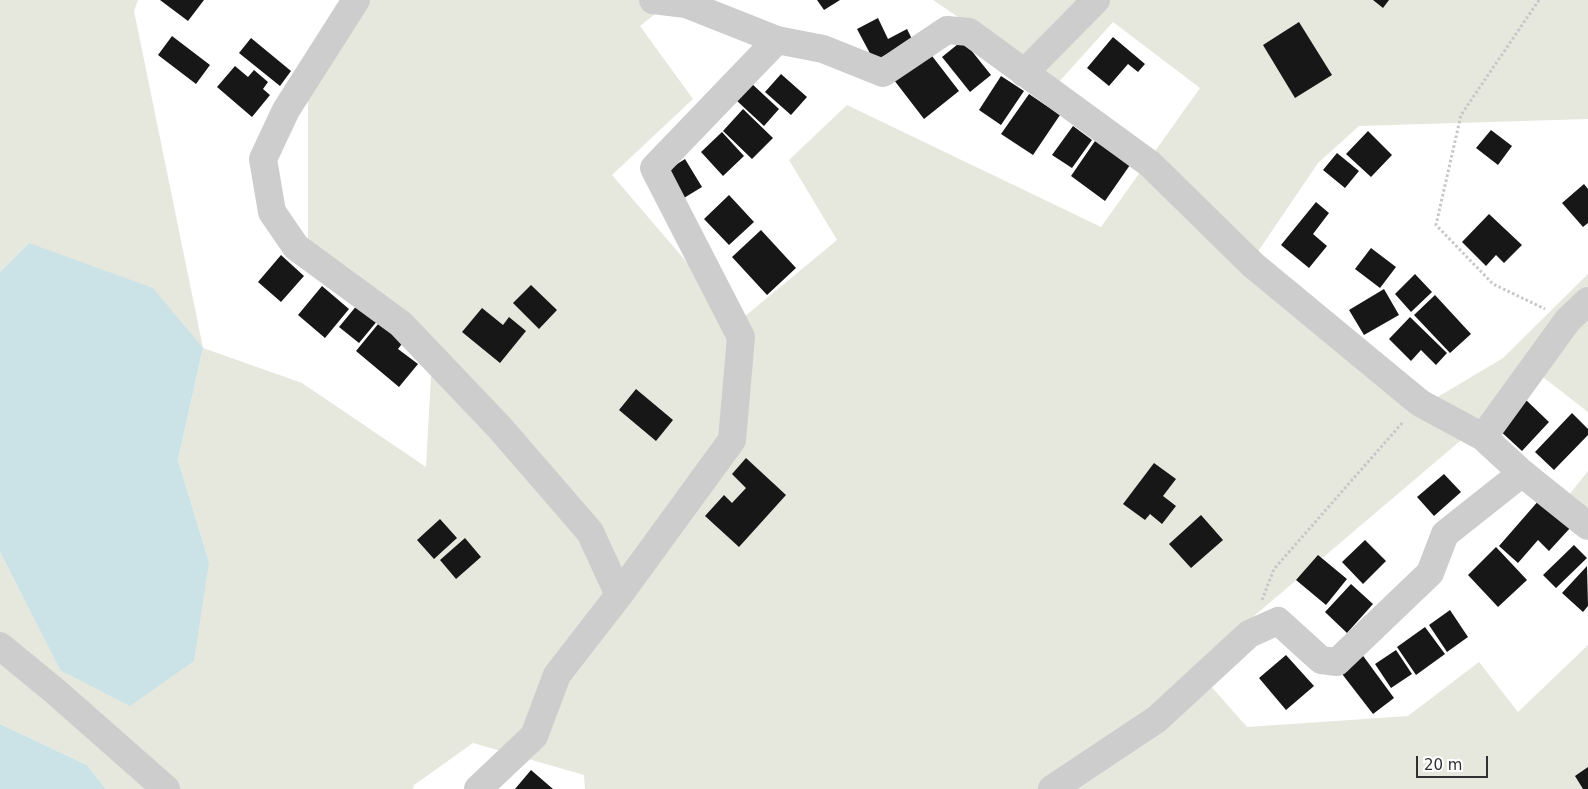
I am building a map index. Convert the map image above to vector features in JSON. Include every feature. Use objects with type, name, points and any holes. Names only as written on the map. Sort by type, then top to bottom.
[{"type":"street","points":[[356,0],[286,110],[264,159],[272,212],[296,247],[401,324],[500,428],[590,532],[619,595]]},
{"type":"street","points":[[653,0],[686,4],[776,40],[823,48],[883,74],[947,30],[969,32],[1150,164],[1253,265],[1420,403],[1484,438],[1522,473],[1588,526]]},
{"type":"street","points":[[1024,73],[1096,0]]},
{"type":"street","points":[[478,789],[534,736],[556,675],[619,595],[732,440],[741,337],[654,168],[776,40]]},
{"type":"street","points":[[1484,438],[1568,320],[1588,302]]},
{"type":"street","points":[[1052,789],[1157,719],[1250,634],[1278,621],[1321,660],[1337,662],[1430,572],[1445,534],[1522,473]]},
{"type":"street","points":[[0,646],[56,692],[166,789]]},
{"type":"path","points":[[1539,0],[1460,116],[1436,225],[1493,284],[1568,320]]},
{"type":"path","points":[[1250,634],[1274,569],[1420,403]]},
{"type":"shaded area","points":[[0,0],[138,0],[134,11],[203,348],[29,243],[0,272]]},
{"type":"shaded area","points":[[360,0],[673,0],[640,26],[693,99],[612,175],[738,322],[837,240],[789,160],[847,105],[1101,227],[1200,88],[1113,22],[1057,84],[933,0],[1588,0],[1588,119],[1359,126],[1318,163],[1257,253],[1436,398],[1503,358],[1588,274],[1588,412],[1539,374],[1194,667],[1247,727],[1408,716],[1479,662],[1518,712],[1588,645],[1588,789],[585,789],[584,775],[473,743],[414,785],[413,789],[106,789],[87,765],[0,724],[0,552],[60,670],[209,562],[178,460],[203,348],[302,383],[426,467],[432,357],[308,270],[308,63]]},
{"type":"shaded area","points":[[1588,471],[1588,517],[1568,496]]},
{"type":"water","points":[[29,243],[153,288],[203,348],[178,460],[209,562],[194,661],[130,706],[60,670],[0,552],[0,272]]},
{"type":"water","points":[[0,724],[87,765],[106,789],[0,789]]},
{"type":"building","points":[[160,0],[204,0],[188,21]]},
{"type":"building","points":[[817,0],[840,0],[824,10]]},
{"type":"building","points":[[1373,0],[1389,0],[1383,8]]},
{"type":"building","points":[[878,18],[888,39],[907,29],[913,41],[874,61],[857,29]]},
{"type":"building","points":[[1299,22],[1332,75],[1295,98],[1263,45]]},
{"type":"building","points":[[172,36],[210,65],[196,84],[158,55]]},
{"type":"building","points":[[1113,37],[1145,64],[1138,72],[1128,64],[1109,86],[1087,68]]},
{"type":"building","points":[[251,38],[291,71],[280,86],[239,53]]},
{"type":"building","points":[[963,40],[991,75],[970,92],[942,57]]},
{"type":"building","points":[[929,52],[959,91],[924,119],[894,80]]},
{"type":"building","points":[[235,66],[248,77],[254,70],[268,82],[263,89],[270,95],[252,117],[217,87]]},
{"type":"building","points":[[781,74],[807,97],[791,115],[765,92]]},
{"type":"building","points":[[1001,76],[1024,91],[1001,125],[979,110]]},
{"type":"building","points":[[751,83],[779,109],[764,126],[736,100]]},
{"type":"building","points":[[1029,94],[1060,115],[1033,155],[1001,134]]},
{"type":"building","points":[[743,109],[773,138],[752,159],[723,131]]},
{"type":"building","points":[[1073,126],[1092,140],[1072,168],[1052,155]]},
{"type":"building","points":[[1491,130],[1512,146],[1498,165],[1476,148]]},
{"type":"building","points":[[1368,131],[1392,155],[1371,177],[1346,154]]},
{"type":"building","points":[[722,132],[744,156],[723,176],[701,152]]},
{"type":"building","points":[[1095,141],[1130,165],[1105,201],[1071,176]]},
{"type":"building","points":[[1337,153],[1359,171],[1345,188],[1323,170]]},
{"type":"building","points":[[685,159],[702,187],[679,201],[663,173]]},
{"type":"building","points":[[1584,184],[1588,189],[1588,223],[1583,227],[1562,203]]},
{"type":"building","points":[[729,195],[754,222],[729,245],[704,219]]},
{"type":"building","points":[[1316,202],[1329,213],[1313,234],[1327,246],[1309,268],[1281,245]]},
{"type":"building","points":[[1489,214],[1522,245],[1504,263],[1496,255],[1486,266],[1462,242]]},
{"type":"building","points":[[761,230],[796,268],[767,295],[732,257]]},
{"type":"building","points":[[1371,248],[1396,267],[1380,288],[1355,269]]},
{"type":"building","points":[[281,255],[304,276],[281,302],[258,282]]},
{"type":"building","points":[[1415,274],[1432,292],[1411,312],[1395,294]]},
{"type":"building","points":[[531,285],[557,310],[539,329],[513,303]]},
{"type":"building","points":[[322,286],[349,309],[325,338],[298,315]]},
{"type":"building","points":[[1384,289],[1399,315],[1364,335],[1349,310]]},
{"type":"building","points":[[1435,295],[1471,334],[1450,353],[1414,315]]},
{"type":"building","points":[[358,304],[378,320],[359,343],[339,327]]},
{"type":"building","points":[[482,308],[503,325],[509,317],[526,331],[500,363],[462,332]]},
{"type":"building","points":[[1410,317],[1447,353],[1436,365],[1421,350],[1411,361],[1389,339]]},
{"type":"building","points":[[383,318],[407,337],[398,349],[418,364],[399,387],[356,351]]},
{"type":"building","points":[[636,389],[673,420],[656,441],[619,410]]},
{"type":"building","points":[[1525,399],[1549,422],[1522,451],[1497,428]]},
{"type":"building","points":[[1572,413],[1588,429],[1588,435],[1554,470],[1535,452]]},
{"type":"building","points":[[746,458],[786,495],[739,547],[705,516],[724,495],[732,503],[746,488],[732,474]]},
{"type":"building","points":[[1154,463],[1176,479],[1163,496],[1176,506],[1162,524],[1150,514],[1145,520],[1123,504]]},
{"type":"building","points":[[1444,474],[1461,492],[1434,516],[1417,497]]},
{"type":"building","points":[[1540,499],[1571,527],[1549,551],[1538,540],[1518,563],[1499,546]]},
{"type":"building","points":[[1201,515],[1223,540],[1191,568],[1169,544]]},
{"type":"building","points":[[440,519],[457,538],[434,559],[417,540]]},
{"type":"building","points":[[465,538],[481,557],[456,579],[440,560]]},
{"type":"building","points":[[1365,540],[1386,561],[1363,584],[1342,562]]},
{"type":"building","points":[[1574,545],[1587,558],[1556,588],[1543,575]]},
{"type":"building","points":[[1496,547],[1527,580],[1498,607],[1468,575]]},
{"type":"building","points":[[1318,555],[1347,579],[1326,605],[1296,580]]},
{"type":"building","points":[[1587,566],[1588,606],[1583,612],[1562,593]]},
{"type":"building","points":[[1351,584],[1373,604],[1347,633],[1325,612]]},
{"type":"building","points":[[1450,610],[1468,637],[1447,652],[1429,625]]},
{"type":"building","points":[[1425,627],[1445,654],[1416,675],[1397,647]]},
{"type":"building","points":[[1396,650],[1412,674],[1391,688],[1375,664]]},
{"type":"building","points":[[1361,653],[1394,698],[1373,714],[1339,670]]},
{"type":"building","points":[[1286,655],[1314,686],[1286,710],[1259,678]]},
{"type":"building","points":[[1588,767],[1588,789],[1583,789],[1575,776]]},
{"type":"building","points":[[531,770],[553,789],[515,789]]}]
